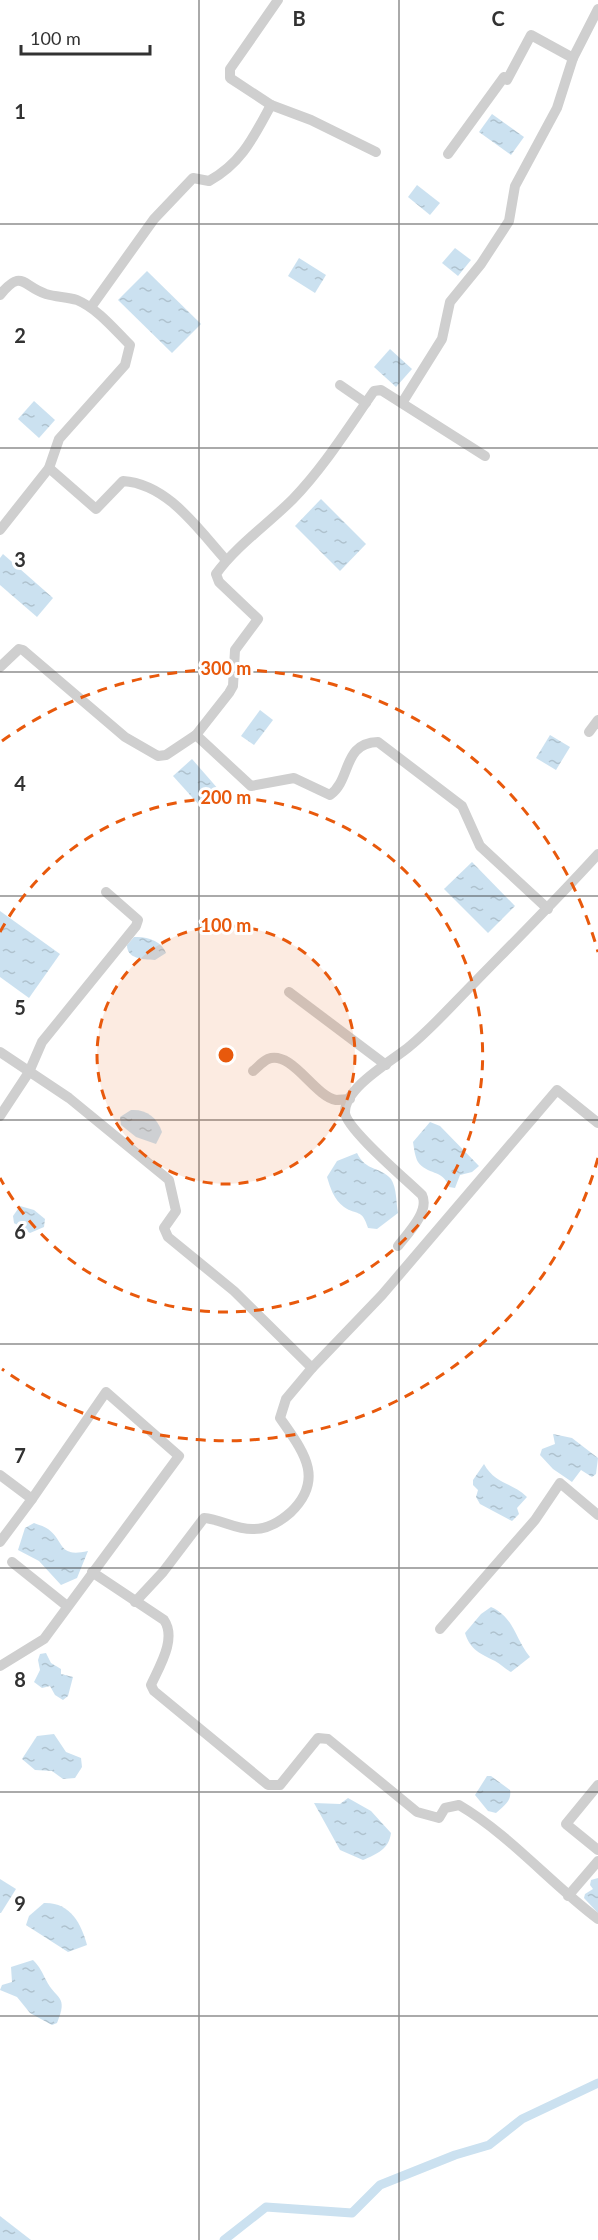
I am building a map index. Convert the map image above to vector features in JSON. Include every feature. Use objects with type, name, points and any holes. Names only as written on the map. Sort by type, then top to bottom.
[{"type":"street","points":[[278,0],[228,74],[271,105],[311,120],[376,152]]},
{"type":"street","points":[[402,403],[442,339],[450,302],[481,264],[509,221],[515,186],[557,108],[573,58],[598,9]]},
{"type":"street","points":[[448,154],[504,77],[507,80],[531,35],[573,58]]},
{"type":"street","points":[[91,307],[166,205],[193,178],[209,181],[224,173],[255,138],[271,105]]},
{"type":"street","points":[[0,295],[10,283],[19,280],[29,282],[46,294],[75,300],[91,307],[130,345],[125,365],[59,439],[49,468],[0,530]]},
{"type":"street","points":[[340,385],[366,403]]},
{"type":"street","points":[[0,667],[19,650],[23,650],[125,736],[158,756],[166,755],[196,735],[231,690],[235,650],[258,619],[216,578],[226,560],[259,532],[294,497],[377,389],[485,456]]},
{"type":"street","points":[[49,468],[96,509],[123,481],[163,495],[177,506],[226,560]]},
{"type":"street","points":[[589,732],[598,720]]},
{"type":"street","points":[[196,735],[250,786],[294,778],[330,795],[356,750],[365,742],[378,742],[462,806],[480,846],[548,909]]},
{"type":"street","points":[[398,1246],[424,1210],[425,1201],[422,1195],[359,1135],[348,1121],[345,1113],[350,1099],[369,1077],[411,1046],[548,909],[598,854]]},
{"type":"street","points":[[0,1116],[30,1072],[42,1042],[136,926],[138,920],[106,892]]},
{"type":"street","points":[[289,992],[386,1065]]},
{"type":"street","points":[[0,1052],[69,1098],[169,1180],[176,1211],[164,1228],[168,1237],[234,1291],[312,1368]]},
{"type":"street","points":[[253,1071],[268,1059],[280,1058],[295,1068],[322,1093],[335,1100],[350,1099]]},
{"type":"street","points":[[135,1602],[163,1572],[204,1518],[254,1529],[284,1518],[303,1500],[309,1486],[310,1472],[299,1444],[280,1418],[286,1399],[312,1368],[382,1295],[557,1090],[598,1123]]},
{"type":"street","points":[[0,1542],[106,1392],[179,1456],[44,1640],[0,1666]]},
{"type":"street","points":[[0,1475],[32,1499]]},
{"type":"street","points":[[440,1629],[535,1520],[560,1483],[598,1515]]},
{"type":"street","points":[[12,1562],[67,1606]]},
{"type":"street","points":[[92,1572],[164,1620],[169,1627],[170,1635],[164,1657],[151,1685],[153,1691],[268,1785],[280,1785],[318,1738],[328,1739],[417,1812],[439,1818],[445,1809],[459,1804],[479,1816],[568,1896],[598,1919]]},
{"type":"street","points":[[598,1785],[566,1824],[598,1850]]},
{"type":"street","points":[[568,1896],[598,1861]]},
{"type":"water","points":[[492,114],[524,137],[511,155],[479,132]]},
{"type":"water","points":[[417,185],[440,203],[430,215],[408,197]]},
{"type":"water","points":[[455,248],[471,260],[458,276],[442,263]]},
{"type":"water","points":[[299,258],[326,275],[315,293],[288,276]]},
{"type":"water","points":[[147,271],[201,324],[172,353],[118,300]]},
{"type":"water","points":[[390,349],[412,369],[396,387],[374,367]]},
{"type":"water","points":[[34,401],[55,420],[39,438],[18,419]]},
{"type":"water","points":[[321,499],[366,544],[340,571],[295,526]]},
{"type":"water","points":[[3,554],[53,598],[37,617],[0,585],[0,558]]},
{"type":"water","points":[[260,710],[273,720],[254,745],[241,736]]},
{"type":"water","points":[[550,735],[570,747],[556,770],[536,758]]},
{"type":"water","points":[[192,759],[219,790],[200,806],[173,776]]},
{"type":"water","points":[[472,862],[515,906],[488,933],[444,889]]},
{"type":"water","points":[[0,911],[60,954],[29,998],[0,977]]},
{"type":"water","points":[[134,937],[153,940],[161,945],[166,953],[155,960],[132,956],[127,945]]},
{"type":"water","points":[[131,1110],[146,1113],[157,1122],[162,1132],[156,1144],[136,1137],[121,1125],[120,1117]]},
{"type":"water","points":[[430,1122],[440,1126],[479,1166],[472,1172],[460,1175],[455,1188],[449,1187],[443,1177],[426,1169],[417,1160],[413,1142]]},
{"type":"water","points":[[357,1153],[369,1166],[387,1175],[394,1187],[398,1213],[377,1229],[368,1228],[359,1213],[349,1210],[338,1201],[327,1177],[337,1161]]},
{"type":"water","points":[[20,1206],[34,1210],[45,1219],[44,1227],[30,1233],[14,1223],[13,1216]]},
{"type":"water","points":[[553,1434],[572,1438],[598,1458],[596,1474],[592,1477],[581,1470],[572,1482],[553,1469],[540,1455],[542,1449],[555,1444]]},
{"type":"water","points":[[484,1464],[488,1471],[498,1479],[527,1497],[517,1508],[519,1514],[512,1521],[480,1504],[476,1497],[478,1490],[473,1485],[473,1480]]},
{"type":"water","points":[[34,1523],[48,1529],[66,1550],[78,1553],[88,1551],[77,1578],[61,1585],[39,1561],[18,1550],[25,1528]]},
{"type":"water","points":[[491,1607],[510,1623],[530,1657],[511,1672],[477,1651],[470,1644],[465,1633],[481,1614]]},
{"type":"water","points":[[46,1653],[51,1663],[61,1669],[61,1674],[73,1677],[68,1696],[63,1700],[55,1695],[50,1686],[42,1688],[34,1682],[40,1670],[38,1660],[40,1654]]},
{"type":"water","points":[[54,1734],[66,1752],[81,1758],[82,1767],[75,1778],[63,1779],[52,1771],[35,1770],[22,1759],[37,1736]]},
{"type":"water","points":[[487,1776],[491,1776],[510,1790],[509,1800],[496,1813],[488,1811],[475,1795]]},
{"type":"water","points":[[348,1798],[371,1811],[391,1833],[385,1847],[363,1860],[340,1850],[314,1803],[340,1804]]},
{"type":"water","points":[[598,1878],[598,1913],[584,1898],[585,1894],[593,1889],[590,1885],[591,1880]]},
{"type":"water","points":[[0,1879],[16,1889],[1,1913],[0,1913]]},
{"type":"water","points":[[44,1903],[61,1906],[73,1915],[87,1945],[68,1952],[26,1925],[29,1916]]},
{"type":"water","points":[[33,1960],[60,1998],[62,2007],[60,2014],[57,2023],[52,2025],[30,2013],[17,1997],[0,1990],[2,1985],[12,1982],[11,1967]]},
{"type":"water","points":[[0,2216],[31,2240],[0,2240]]},
{"type":"waterway","points":[[224,2240],[266,2207],[352,2213],[380,2185],[455,2155],[489,2145],[522,2119],[598,2083]]}]
